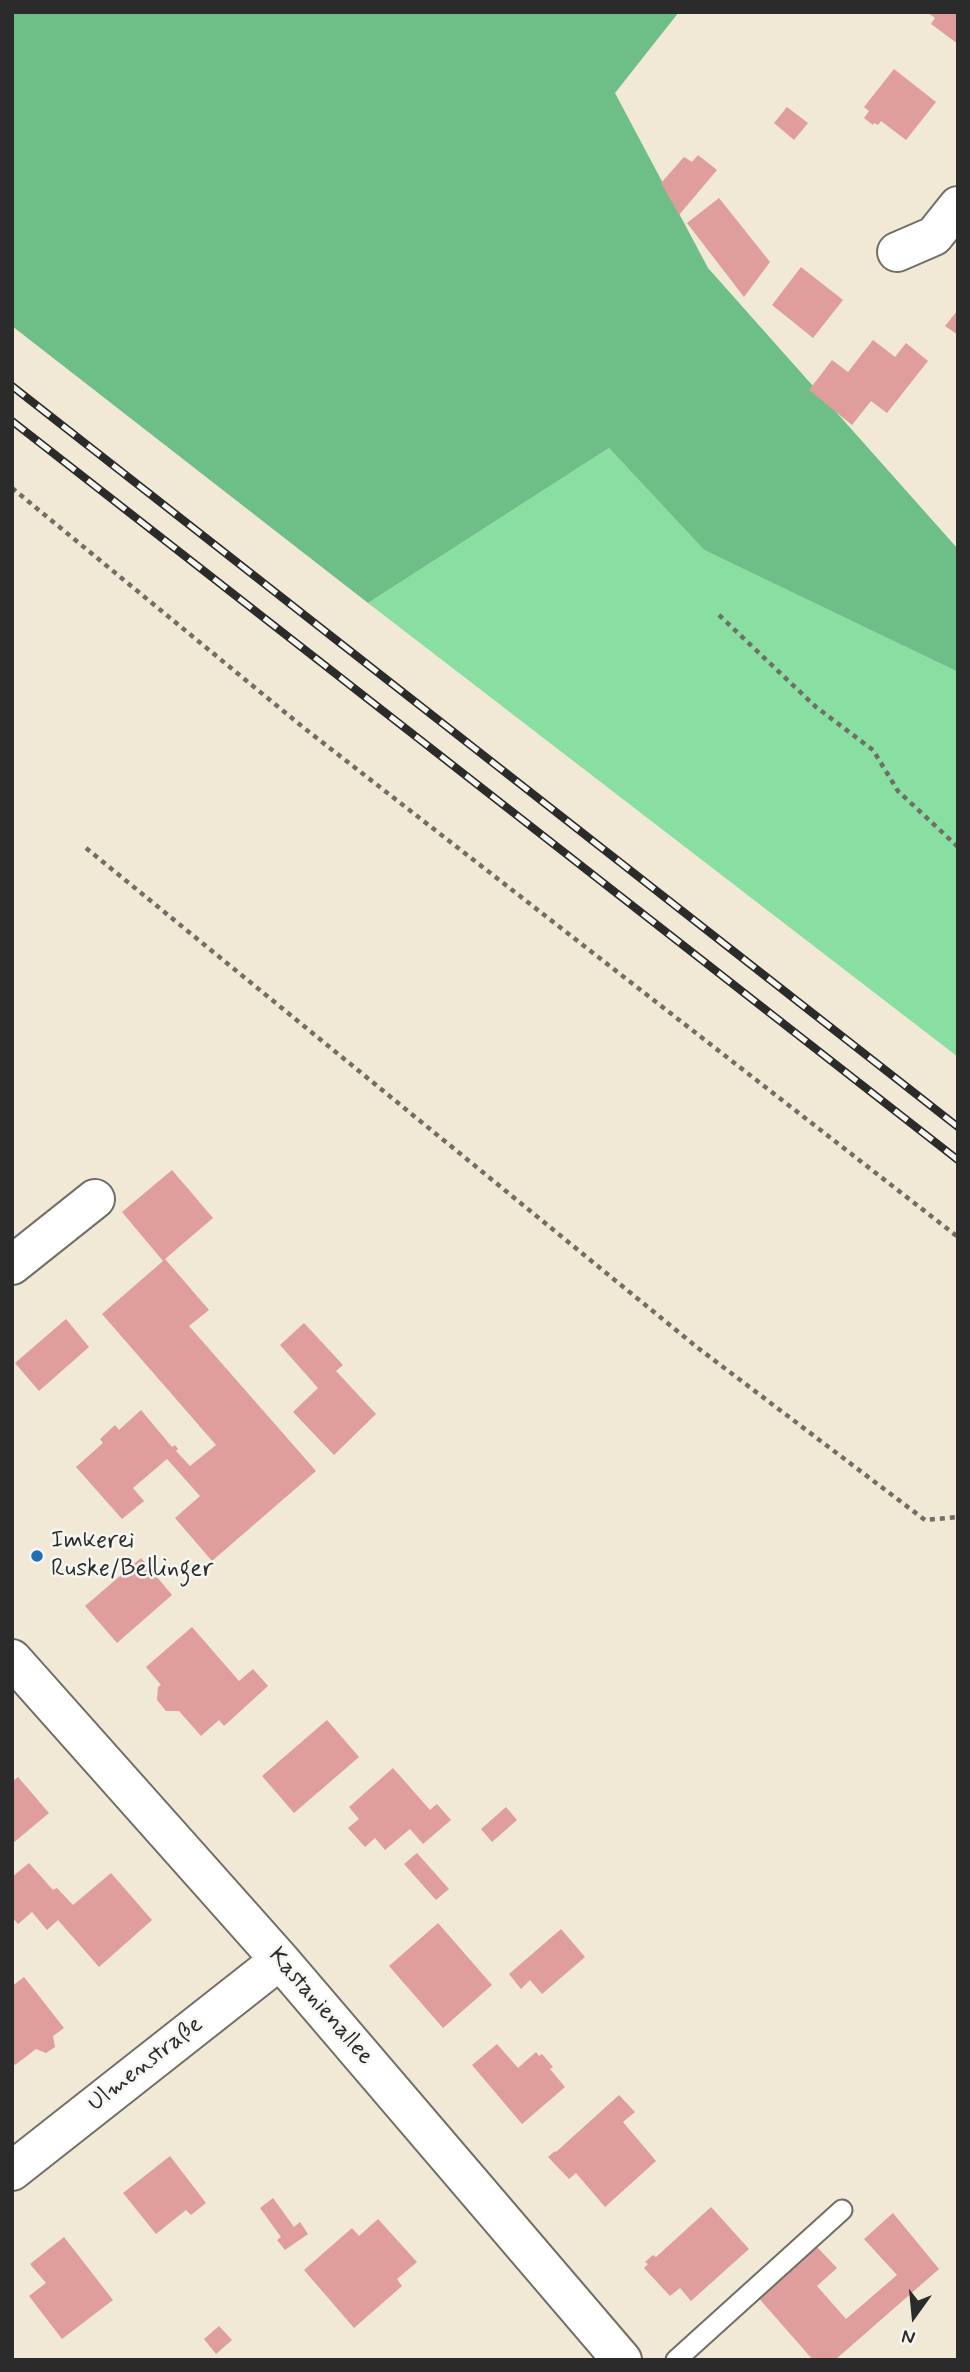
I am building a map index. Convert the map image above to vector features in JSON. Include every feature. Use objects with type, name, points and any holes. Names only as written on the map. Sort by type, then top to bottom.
[{"type":"street","points":[[897,252],[934,236],[958,206]]},
{"type":"street","points":[[12,1265],[95,1199]]},
{"type":"street","name":"Kastanienallee","points":[[12,1658],[280,1960],[622,2360]]},
{"type":"street","name":"Ulmenstraße","points":[[12,2171],[280,1960]]},
{"type":"lane","points":[[676,2360],[842,2210]]},
{"type":"path","points":[[12,488],[304,728],[958,1237]]},
{"type":"path","points":[[719,615],[817,707],[873,750],[898,791],[958,847]]},
{"type":"path","points":[[86,848],[709,1356],[925,1521],[958,1517]]},
{"type":"green space","points":[[12,12],[679,12],[615,93],[708,268],[958,549],[958,672],[704,550],[609,448],[368,603],[12,326]]},
{"type":"green space","points":[[609,448],[704,550],[958,672],[958,1057],[368,603]]},
{"type":"building","points":[[927,12],[958,12],[958,44],[931,24],[935,18]]},
{"type":"building","points":[[894,69],[936,102],[906,140],[881,121],[878,125],[873,125],[864,118],[869,111],[864,107]]},
{"type":"building","points":[[787,107],[808,123],[794,140],[774,123]]},
{"type":"building","points":[[698,155],[717,170],[679,215],[661,183],[684,157],[692,162]]},
{"type":"building","points":[[719,198],[770,262],[744,297],[687,223]]},
{"type":"building","points":[[801,267],[843,300],[813,338],[772,305]]},
{"type":"building","points":[[958,310],[958,335],[945,326]]},
{"type":"building","points":[[873,340],[895,357],[906,343],[928,361],[887,413],[871,401],[852,425],[809,390],[832,360],[848,372]]},
{"type":"building","points":[[172,1170],[213,1218],[165,1259],[209,1310],[189,1326],[316,1471],[212,1561],[175,1518],[200,1496],[167,1459],[133,1488],[144,1501],[122,1519],[76,1467],[103,1443],[100,1439],[115,1425],[119,1430],[141,1410],[172,1447],[175,1445],[178,1449],[176,1451],[190,1466],[216,1445],[102,1314],[163,1261],[122,1212]]},
{"type":"building","points":[[66,1319],[89,1347],[39,1391],[15,1363]]},
{"type":"building","points":[[304,1323],[343,1365],[336,1371],[376,1414],[334,1455],[293,1412],[318,1388],[280,1345]]},
{"type":"building","points":[[141,1558],[172,1595],[117,1643],[85,1606]]},
{"type":"building","points":[[192,1627],[239,1681],[253,1669],[268,1686],[224,1726],[219,1720],[201,1736],[179,1711],[166,1711],[157,1700],[158,1687],[161,1685],[146,1667]]},
{"type":"building","points":[[327,1720],[359,1757],[294,1813],[262,1776]]},
{"type":"building","points":[[393,1768],[430,1810],[437,1804],[451,1820],[423,1844],[410,1829],[385,1850],[375,1838],[365,1847],[348,1828],[359,1819],[349,1807]]},
{"type":"building","points":[[18,1777],[49,1813],[12,1844],[12,1782]]},
{"type":"building","points":[[506,1807],[517,1820],[492,1842],[481,1829]]},
{"type":"building","points":[[417,1853],[449,1889],[436,1900],[404,1864]]},
{"type":"building","points":[[29,1863],[53,1890],[57,1888],[73,1905],[111,1873],[152,1920],[99,1967],[58,1920],[47,1930],[32,1912],[18,1924],[12,1917],[12,1877]]},
{"type":"building","points":[[438,1923],[492,1985],[443,2028],[389,1966]]},
{"type":"building","points":[[561,1929],[585,1957],[542,1994],[530,1980],[521,1989],[509,1974]]},
{"type":"building","points":[[24,1977],[64,2028],[53,2036],[55,2047],[46,2053],[36,2049],[15,2065],[12,2061],[12,1986]]},
{"type":"building","points":[[497,2044],[518,2068],[536,2052],[539,2056],[542,2054],[565,2087],[522,2124],[472,2065]]},
{"type":"building","points":[[619,2095],[635,2112],[623,2122],[656,2161],[605,2207],[576,2173],[569,2179],[548,2157]]},
{"type":"building","points":[[170,2156],[206,2203],[191,2215],[186,2210],[156,2234],[123,2193]]},
{"type":"building","points":[[273,2198],[294,2227],[300,2222],[308,2234],[285,2250],[277,2240],[281,2237],[260,2208]]},
{"type":"building","points":[[711,2207],[749,2249],[691,2301],[680,2288],[670,2296],[644,2268],[648,2264],[645,2262],[653,2255],[656,2257]]},
{"type":"building","points":[[893,2213],[939,2269],[835,2360],[813,2360],[756,2295],[816,2246],[837,2268],[817,2286],[846,2319],[897,2275],[864,2239]]},
{"type":"building","points":[[378,2219],[417,2262],[397,2279],[402,2286],[354,2328],[304,2270],[352,2228],[359,2236]]},
{"type":"building","points":[[64,2237],[113,2300],[62,2339],[29,2296],[46,2283],[30,2264]]},
{"type":"building","points":[[219,2326],[232,2340],[216,2354],[204,2339]]},
{"type":"railway","points":[[12,386],[958,1127]]},
{"type":"railway","points":[[12,421],[958,1160]]},
{"type":"place","name":"Imkerei Ruske/Bellinger","points":[[37,1556]]}]
